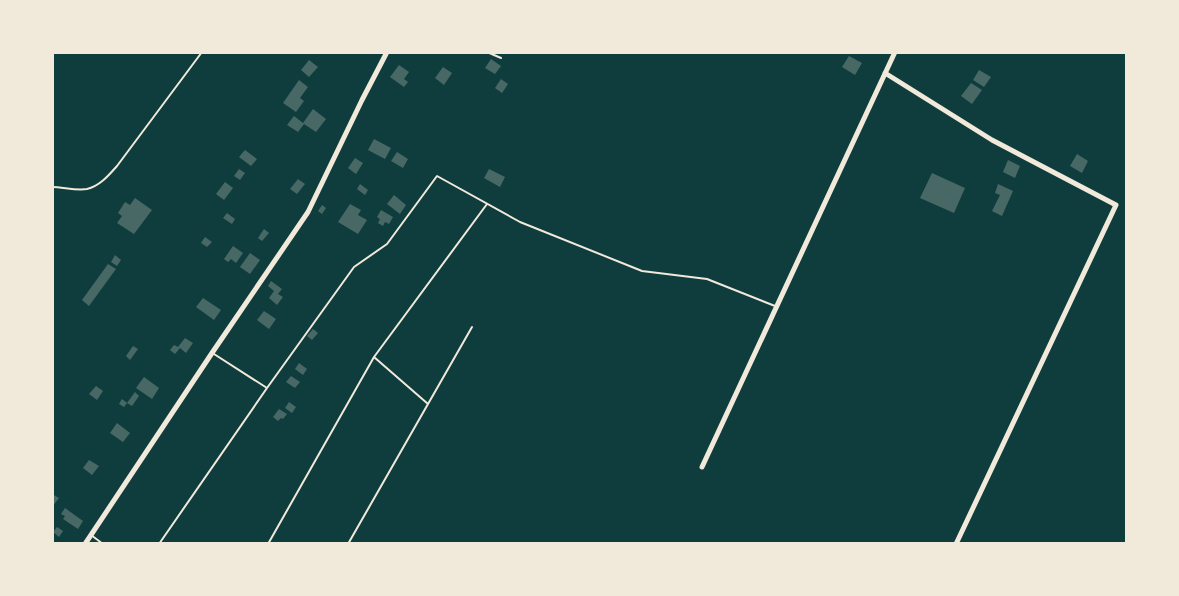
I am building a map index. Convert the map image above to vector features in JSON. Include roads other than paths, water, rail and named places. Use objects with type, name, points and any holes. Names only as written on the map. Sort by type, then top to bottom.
[{"type":"street","points":[[85,543],[308,212],[387,52]]},
{"type":"street","points":[[702,467],[895,52]]},
{"type":"street","points":[[885,73],[992,140],[1116,205],[956,543]]},
{"type":"lane","points":[[52,187],[85,189],[103,181],[117,166],[202,52]]},
{"type":"lane","points":[[487,52],[501,58]]},
{"type":"lane","points":[[159,543],[354,267],[387,244],[437,176],[520,222],[642,271],[707,279],[776,306]]},
{"type":"lane","points":[[268,543],[374,357],[488,204]]},
{"type":"lane","points":[[348,543],[472,327]]},
{"type":"lane","points":[[212,353],[267,388]]},
{"type":"lane","points":[[374,357],[428,404]]},
{"type":"lane","points":[[91,535],[103,543]]}]
